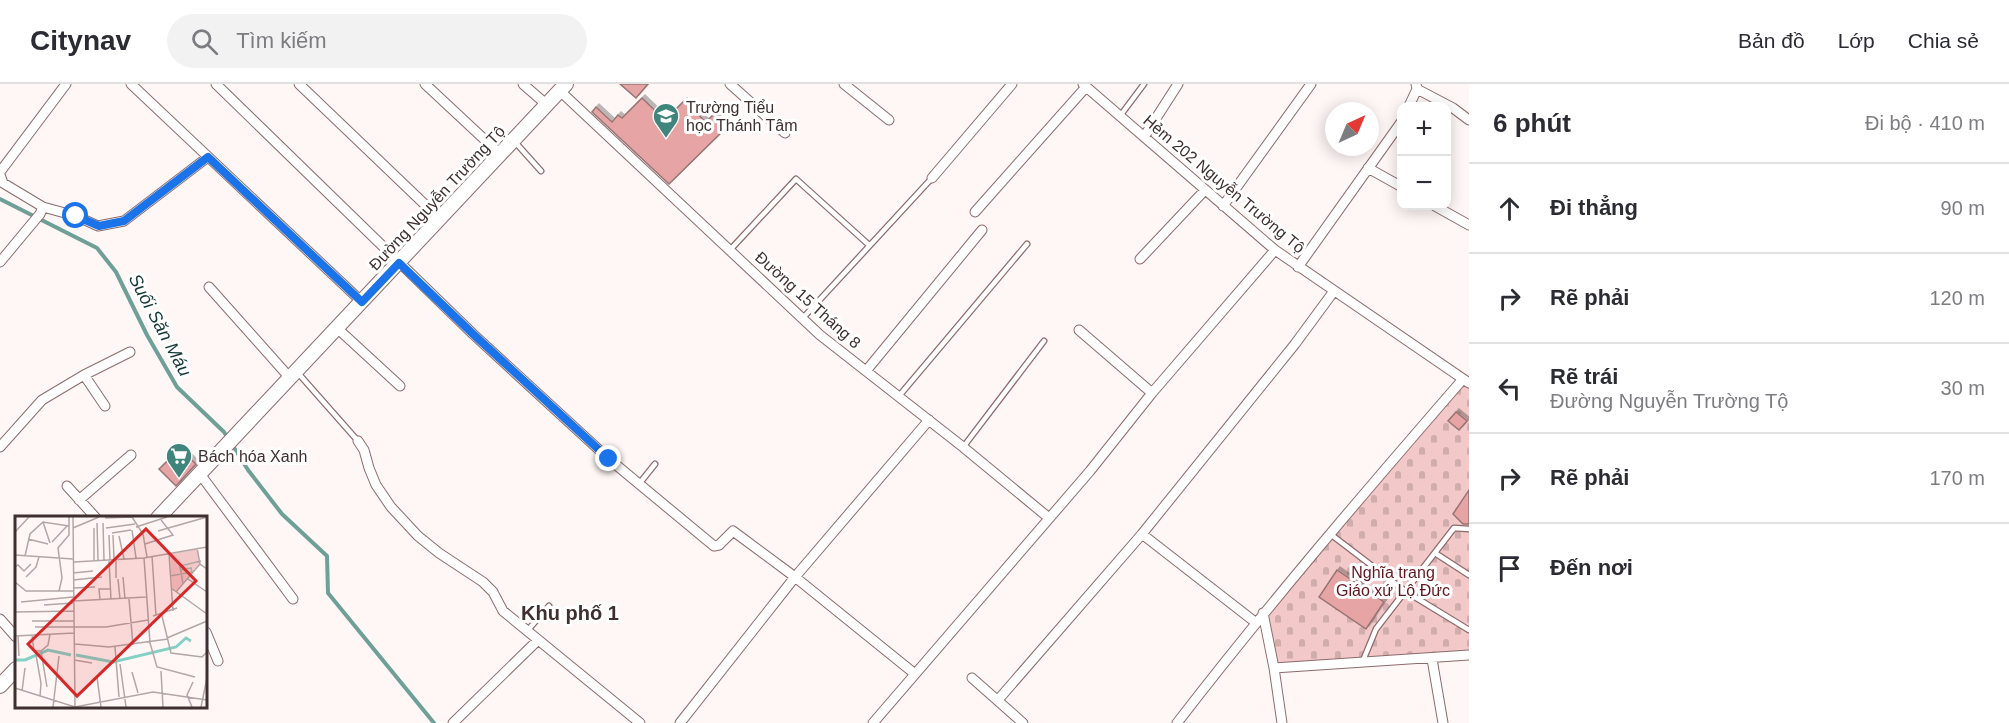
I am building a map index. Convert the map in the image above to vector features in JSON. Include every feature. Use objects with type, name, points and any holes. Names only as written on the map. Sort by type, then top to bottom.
[{"type":"main road","name":"Đường Nguyễn Trường Tộ","points":[[160,516],[563,88]]},
{"type":"main road","points":[[0,686],[15,670]]},
{"type":"street","points":[[66,84],[0,174],[3,183],[42,210],[76,216],[99,226],[124,221],[208,157]]},
{"type":"street","points":[[131,84],[362,302]]},
{"type":"street","points":[[216,84],[473,334],[639,484],[714,546],[733,531],[795,577],[915,674]]},
{"type":"street","points":[[299,84],[440,219]]},
{"type":"street","points":[[424,84],[500,154]]},
{"type":"street","points":[[523,84],[547,105]]},
{"type":"street","points":[[730,84],[785,133]]},
{"type":"street","points":[[844,84],[889,120]]},
{"type":"street","points":[[932,178],[1012,84]]},
{"type":"street","points":[[1144,137],[1178,84]]},
{"type":"street","points":[[1223,206],[1311,84]]},
{"type":"street","points":[[975,212],[1084,86]]},
{"type":"street","name":"Hẻm 202 Nguyễn Trường Tộ","points":[[1084,86],[1275,250],[1466,381]]},
{"type":"street","points":[[1411,102],[1417,86],[1469,120]]},
{"type":"street","name":"Đường 15 Tháng 8","points":[[563,88],[802,319],[1049,518]]},
{"type":"street","points":[[1298,267],[1397,127]]},
{"type":"street","points":[[1368,168],[1397,185]]},
{"type":"street","points":[[1140,259],[1205,190]]},
{"type":"street","points":[[0,262],[42,210]]},
{"type":"street","points":[[1442,210],[1469,225]]},
{"type":"street","points":[[866,371],[982,230]]},
{"type":"street","points":[[873,723],[1090,471],[1152,393],[1275,250]]},
{"type":"street","points":[[209,287],[293,375]]},
{"type":"street","points":[[998,700],[1142,534],[1334,291]]},
{"type":"street","points":[[338,328],[400,386]]},
{"type":"street","points":[[1078,330],[1152,393]]},
{"type":"street","points":[[0,447],[42,400],[84,375],[130,352]]},
{"type":"street","points":[[84,375],[105,406]]},
{"type":"street","points":[[1177,723],[1255,622],[1329,533],[1466,381]]},
{"type":"street","points":[[680,723],[795,577],[929,420]]},
{"type":"street","points":[[358,441],[364,450],[376,485],[404,521],[440,553],[483,582],[493,592],[503,611],[640,723]]},
{"type":"street","points":[[80,500],[131,455]]},
{"type":"street","points":[[200,474],[293,599]]},
{"type":"street","points":[[67,486],[94,516]]},
{"type":"street","points":[[1142,534],[1255,622]]},
{"type":"street","points":[[1263,613],[1282,723]]},
{"type":"street","points":[[0,619],[15,636]]},
{"type":"street","points":[[207,634],[218,661]]},
{"type":"street","points":[[453,723],[538,640]]},
{"type":"street","points":[[1274,668],[1469,655]]},
{"type":"street","points":[[1432,659],[1443,723]]},
{"type":"street","points":[[972,678],[1023,723]]},
{"type":"lane","points":[[1120,116],[1144,84]]},
{"type":"lane","points":[[513,140],[541,171]]},
{"type":"lane","points":[[802,319],[932,178]]},
{"type":"lane","points":[[730,250],[796,179],[869,245]]},
{"type":"lane","points":[[899,396],[1027,244]]},
{"type":"lane","points":[[963,447],[1044,341]]},
{"type":"lane","points":[[293,375],[358,441]]},
{"type":"lane","points":[[639,484],[654,464]]},
{"type":"lane","points":[[1362,663],[1376,629],[1454,528],[1469,530]]},
{"type":"lane","points":[[1329,533],[1405,591],[1469,630]]},
{"type":"lane","points":[[1435,553],[1469,575]]},
{"type":"lane","points":[[527,631],[549,606]]},
{"type":"green space","name":"Nghĩa trang Giáo xứ Lộ Đức","points":[[1464,384],[1469,387],[1469,651],[1277,664],[1267,614],[1334,533]]},
{"type":"building","points":[[620,84],[648,84],[636,98]]},
{"type":"building","name":"Trường Tiểu học Thánh Tâm","points":[[642,98],[665,120],[684,101],[706,122],[715,113],[728,126],[669,184],[592,112],[596,107],[612,122],[618,115],[622,118]]},
{"type":"building","points":[[1456,412],[1467,421],[1459,430],[1448,421]]},
{"type":"building","name":"Bách hóa Xanh","points":[[180,449],[196,464],[176,486],[159,469]]},
{"type":"building","points":[[1469,490],[1469,524],[1463,524],[1453,514]]},
{"type":"building","points":[[1337,570],[1384,602],[1366,629],[1319,597]]},
{"type":"waterway","name":"Suối Săn Máu","points":[[0,199],[97,248],[116,272],[147,335],[177,387],[224,432],[248,470],[282,514],[327,556],[328,593],[434,723]]},
{"type":"place","name":"Trường Tiểu học Thánh Tâm","points":[[666,139]]},
{"type":"place","name":"Bách hóa Xanh","points":[[179,479]]},
{"type":"district","name":"Khu phố 1","points":[[570,613]]},
{"type":"route","points":[[76,216],[99,226],[124,221],[208,157],[362,302],[399,263],[609,459]]}]
